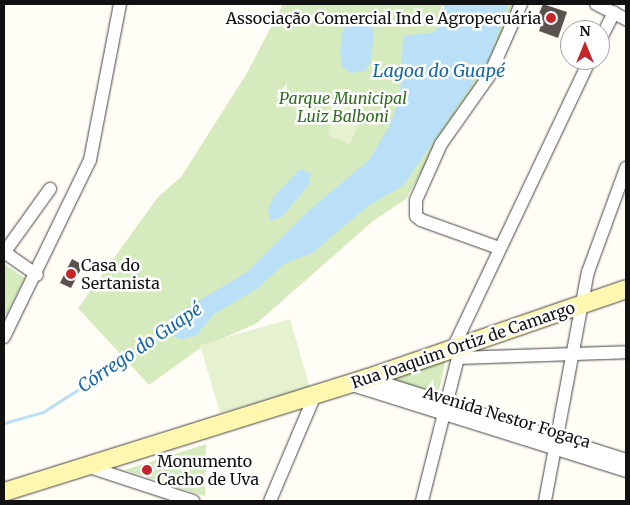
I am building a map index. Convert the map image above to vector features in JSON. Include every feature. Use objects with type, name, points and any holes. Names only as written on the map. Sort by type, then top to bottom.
[{"type":"main road","name":"Rua Joaquim Ortiz de Camargo","points":[[4,492],[456,352],[626,289]]},
{"type":"main road","name":"Rua Joaquim Ortiz de Camargo","points":[[11,501],[267,422],[307,397]]},
{"type":"street","points":[[4,337],[37,275],[90,160],[120,4]]},
{"type":"street","points":[[499,248],[421,220],[416,216],[416,200],[441,144],[489,76],[521,4]]},
{"type":"street","points":[[596,4],[626,19]]},
{"type":"street","points":[[610,20],[614,12]]},
{"type":"street","points":[[422,501],[446,410],[456,352],[520,200],[585,70]]},
{"type":"street","points":[[545,501],[576,354],[582,304],[596,246],[626,168]]},
{"type":"street","points":[[37,275],[4,252],[50,189]]},
{"type":"street","points":[[456,352],[576,354],[626,352]]},
{"type":"street","name":"Avenida Nestor Fogaça","points":[[368,378],[446,410]]},
{"type":"street","name":"Avenida Nestor Fogaça","points":[[349,384],[446,410],[623,465]]},
{"type":"street","points":[[270,501],[307,397]]},
{"type":"street","points":[[86,466],[193,501]]},
{"type":"green space","name":"Parque Municipal Luiz Balboni","points":[[283,4],[515,4],[491,65],[436,145],[406,199],[373,221],[257,323],[199,349],[149,385],[78,308],[158,197],[181,177],[247,73]]},
{"type":"green space","points":[[341,100],[364,109],[350,144],[327,135]]},
{"type":"green space","points":[[4,264],[25,278],[4,320]]},
{"type":"green space","points":[[290,319],[310,388],[220,413],[200,345]]},
{"type":"green space","points":[[446,357],[438,396],[387,378]]},
{"type":"green space","points":[[206,444],[205,496],[125,470]]},
{"type":"water","name":"Lagoa do Guapé","points":[[442,4],[508,4],[489,59],[404,185],[368,206],[312,253],[284,264],[258,288],[213,315],[197,335],[181,340],[168,333],[170,318],[247,272],[309,210],[369,160],[390,125],[400,97],[403,36],[435,32],[443,18]]},
{"type":"water","points":[[352,18],[372,23],[374,35],[370,63],[365,71],[351,73],[342,67],[340,49],[343,30]]},
{"type":"water","points":[[300,169],[311,173],[309,185],[282,217],[270,221],[268,210],[273,197]]},
{"type":"building","name":"Associação Comercial Ind e Agropecuária","points":[[543,4],[567,12],[564,20],[560,20],[558,38],[539,31],[541,25],[535,23]]},
{"type":"building","name":"Casa do Sertanista","points":[[72,259],[83,265],[71,288],[60,283]]},
{"type":"waterway","name":"Córrego do Guapé","points":[[4,423],[43,412],[170,330]]},
{"type":"place","name":"Associação Comercial Ind e Agropecuária","points":[[551,18]]},
{"type":"place","name":"Casa do Sertanista","points":[[71,274]]},
{"type":"place","name":"Monumento Cacho de Uva","points":[[147,470]]}]
